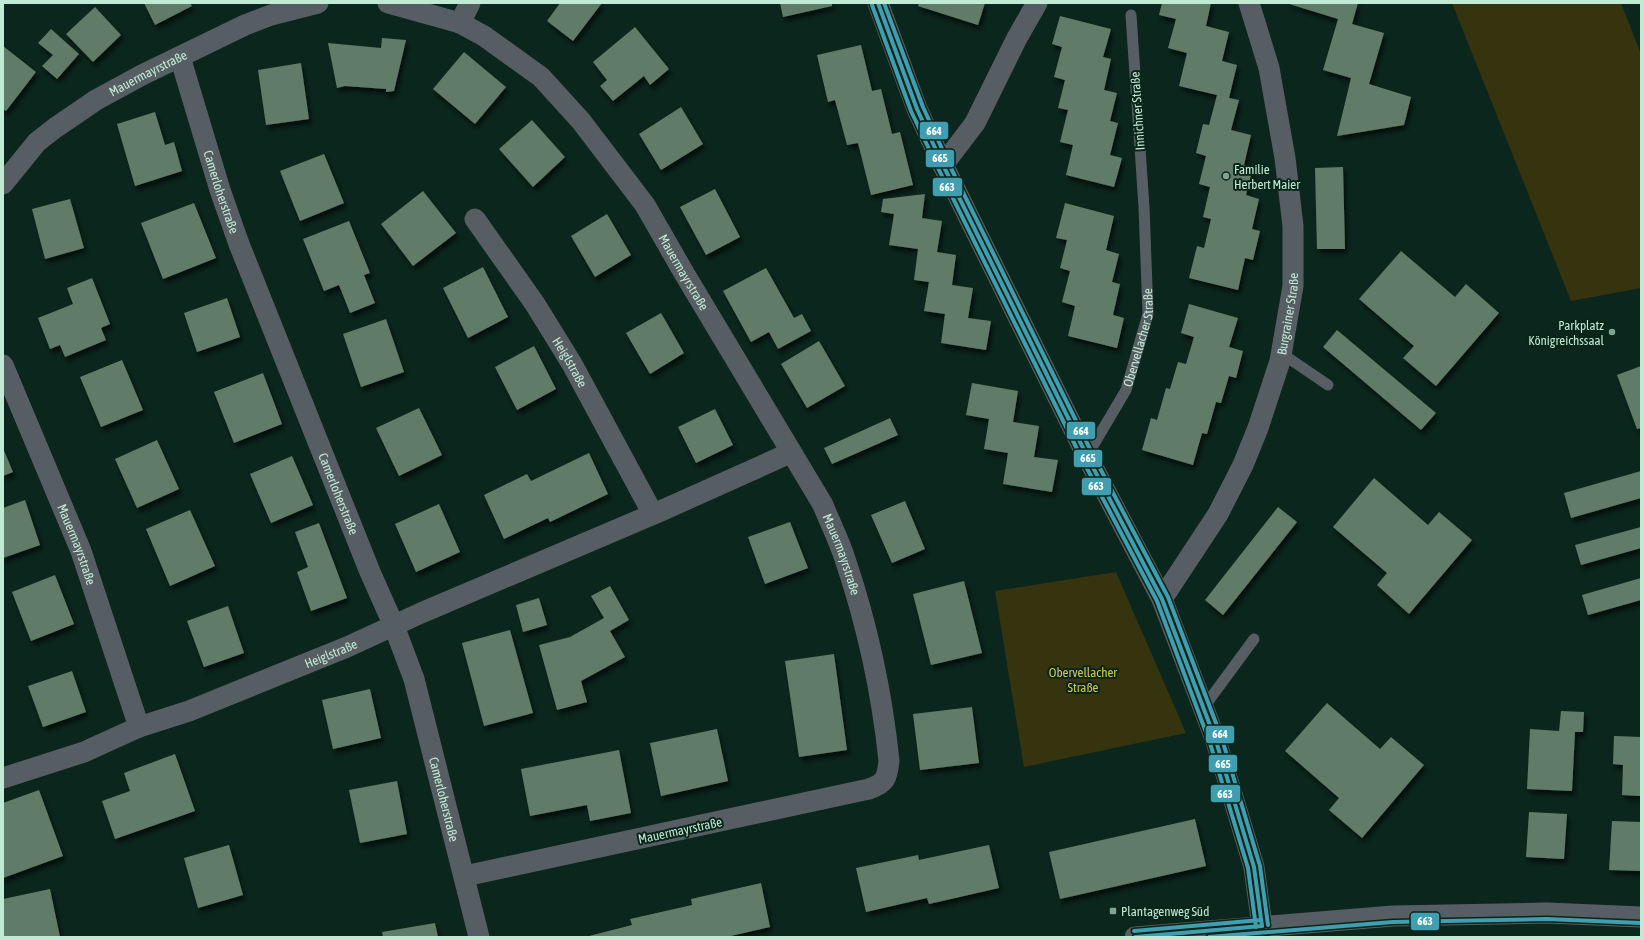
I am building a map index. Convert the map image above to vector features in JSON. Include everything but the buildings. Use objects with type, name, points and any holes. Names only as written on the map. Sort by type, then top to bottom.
[{"type":"street","name":"Mauermayrstraße","points":[[3,184],[37,142],[96,100],[142,75],[245,25],[272,15],[318,3]]},
{"type":"street","name":"Mauermayrstraße","points":[[388,3],[460,23],[484,36],[541,77],[581,121],[646,205],[790,453],[823,505],[845,558],[858,598],[874,664],[889,761],[888,774],[884,782],[869,789],[465,876]]},
{"type":"street","points":[[460,23],[470,3]]},
{"type":"street","points":[[878,3],[917,109],[943,165],[1087,456],[1162,599],[1216,741],[1254,867],[1262,926]]},
{"type":"street","points":[[943,165],[975,123],[1017,38],[1037,3]]},
{"type":"street","name":"Burgrainer Straße","points":[[1162,599],[1218,514],[1243,465],[1258,428],[1280,361],[1293,286],[1293,226],[1285,158],[1269,68],[1249,3]]},
{"type":"street","name":"Camerloherstraße","points":[[180,57],[220,190],[239,244],[370,572],[394,626],[414,679],[465,876],[479,937]]},
{"type":"street","name":"Heiglstraße","points":[[475,219],[535,304],[572,364],[653,514]]},
{"type":"street","name":"Mauermayrstraße","points":[[3,365],[81,551],[139,728]]},
{"type":"street","name":"Heiglstraße","points":[[3,778],[84,752],[139,728],[189,711],[347,647],[421,613],[653,514],[790,453]]},
{"type":"street","points":[[1135,937],[1393,916],[1547,913],[1641,917]]},
{"type":"lane","name":"Innichner Straße","points":[[1131,15],[1144,207]]},
{"type":"lane","name":"Obervellacher Straße","points":[[1087,456],[1126,390],[1148,314],[1144,207]]},
{"type":"lane","points":[[1282,353],[1328,385]]},
{"type":"lane","points":[[1204,707],[1254,639]]},
{"type":"green space","points":[[1452,3],[1621,3],[1641,54],[1641,288],[1571,301]]},
{"type":"green space","name":"Obervellacher Straße","points":[[1116,572],[1186,733],[1024,767],[995,591]]},
{"type":"transit line","name":"665","points":[[878,3],[917,109],[943,165],[1087,456],[1162,599],[1216,741],[1254,867],[1262,926]]},
{"type":"transit line","name":"664","points":[[884,3],[923,107],[948,162],[1092,453],[1168,597],[1222,739],[1260,866],[1268,925]]},
{"type":"transit line","name":"663","points":[[872,5],[911,111],[938,168],[1082,459],[1157,601],[1210,743],[1248,868],[1256,927]]},
{"type":"transit line","name":"663","points":[[1209,937],[1393,922],[1547,919],[1641,923]]},
{"type":"transit line","name":"664","points":[[1134,931],[1261,920]]},
{"type":"transit line","name":"665","points":[[1135,937],[1262,926]]},
{"type":"place","name":"Familie Herbert Maier","points":[[1226,176]]},
{"type":"place","name":"Parkplatz Königreichssaal","points":[[1612,332]]},
{"type":"place","name":"Plantagenweg Süd","points":[[1113,911]]}]
